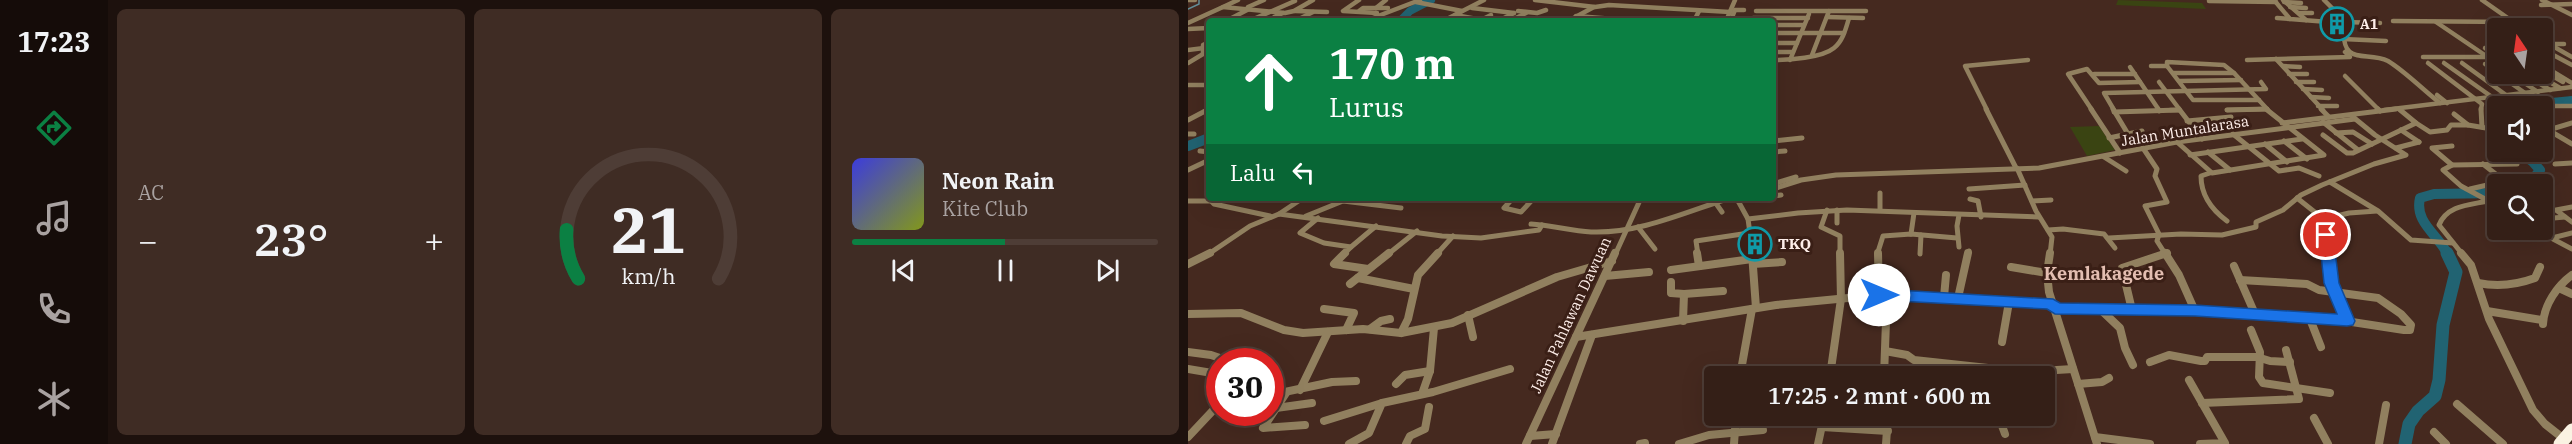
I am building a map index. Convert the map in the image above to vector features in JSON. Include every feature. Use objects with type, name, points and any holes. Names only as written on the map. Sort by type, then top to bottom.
[{"type":"street","points":[[1188,0],[1194,0]]},
{"type":"street","points":[[1188,23],[1239,0]]},
{"type":"street","points":[[1256,0],[1266,1]]},
{"type":"street","points":[[1294,11],[1313,0]]},
{"type":"street","points":[[1359,0],[1343,11],[1380,14]]},
{"type":"street","points":[[1376,8],[1386,0]]},
{"type":"street","points":[[1448,18],[1472,8],[1484,0]]},
{"type":"street","points":[[1535,0],[1595,7],[1609,5],[1730,12]]},
{"type":"street","points":[[1729,18],[1736,0]]},
{"type":"street","points":[[2324,0],[2343,22],[2343,39],[2352,55]]},
{"type":"street","points":[[2482,0],[2507,18]]},
{"type":"street","points":[[2559,0],[2571,5]]},
{"type":"street","points":[[1231,18],[1266,1]]},
{"type":"street","points":[[1255,18],[1295,1]]},
{"type":"street","points":[[2209,2],[2275,1],[2290,19]]},
{"type":"street","points":[[2283,1],[2306,20]]},
{"type":"street","points":[[2283,1],[2301,3]]},
{"type":"street","points":[[1371,18],[1418,2],[1462,11]]},
{"type":"street","points":[[2541,2],[2571,5]]},
{"type":"street","points":[[2551,4],[2572,15]]},
{"type":"street","points":[[1223,7],[1283,13]]},
{"type":"street","points":[[1573,18],[1595,7]]},
{"type":"street","points":[[2289,7],[2306,8]]},
{"type":"street","points":[[1358,12],[1364,8],[1388,8]]},
{"type":"street","points":[[1472,8],[1521,12],[1544,11]]},
{"type":"street","points":[[1730,18],[1735,10],[1744,9]]},
{"type":"street","points":[[1754,18],[1756,10],[1866,11]]},
{"type":"street","points":[[1279,18],[1274,17],[1294,11],[1326,12]]},
{"type":"street","points":[[1300,18],[1313,11]]},
{"type":"street","points":[[1696,18],[1699,11]]},
{"type":"street","points":[[1790,60],[1810,11]]},
{"type":"street","points":[[1812,55],[1829,11]]},
{"type":"street","points":[[1776,60],[1799,60],[1834,49],[1854,11]]},
{"type":"street","points":[[1505,18],[1521,12]]},
{"type":"street","points":[[1514,18],[1521,12]]},
{"type":"street","points":[[2276,12],[2286,13]]},
{"type":"street","points":[[2299,13],[2312,14]]},
{"type":"street","points":[[1452,15],[1474,18]]},
{"type":"street","points":[[1485,18],[1491,15]]},
{"type":"street","points":[[1576,16],[1598,18]]},
{"type":"street","points":[[1776,19],[1808,18]]},
{"type":"street","points":[[1827,18],[1863,18]]},
{"type":"street","points":[[2277,18],[2380,23]]},
{"type":"street","points":[[2393,21],[2487,22]]},
{"type":"street","points":[[2436,22],[2487,57]]},
{"type":"street","points":[[1776,26],[1804,25]]},
{"type":"street","points":[[1188,29],[1206,28]]},
{"type":"street","points":[[1776,34],[1842,33]]},
{"type":"street","points":[[1776,34],[1801,34]]},
{"type":"street","points":[[1782,35],[1779,43],[1797,43]]},
{"type":"street","points":[[2343,39],[2386,41]]},
{"type":"street","points":[[2553,44],[2564,44]]},
{"type":"street","points":[[2553,46],[2572,57]]},
{"type":"street","points":[[1188,50],[1206,50]]},
{"type":"street","points":[[1188,63],[1206,50]]},
{"type":"street","points":[[1776,52],[1793,52]]},
{"type":"street","points":[[2331,52],[2337,57]]},
{"type":"street","points":[[2283,53],[2289,59]]},
{"type":"street","points":[[2299,53],[2305,58]]},
{"type":"street","points":[[2315,53],[2321,58]]},
{"type":"street","points":[[2268,54],[2283,66],[2329,117]]},
{"type":"street","points":[[2248,57],[2255,60],[2350,57],[2352,55],[2386,60],[2440,103]]},
{"type":"street","points":[[2553,55],[2572,66]]},
{"type":"street","points":[[2423,57],[2487,57]]},
{"type":"street","points":[[2028,60],[1965,66],[2053,243],[2047,273],[2054,306],[2096,440],[2150,444]]},
{"type":"street","points":[[2167,66],[2167,62],[2224,65],[2267,109],[2324,156],[2201,176],[2200,186],[2206,198],[2227,221]]},
{"type":"street","points":[[2428,63],[2482,104],[2484,127]]},
{"type":"street","points":[[2444,63],[2489,96]]},
{"type":"street","points":[[2462,63],[2506,96],[2572,86]]},
{"type":"street","points":[[2151,66],[2167,66]]},
{"type":"street","points":[[2167,66],[2193,100],[2259,100]]},
{"type":"street","points":[[2283,66],[2300,67]]},
{"type":"street","points":[[2130,67],[2159,111]]},
{"type":"street","points":[[2119,152],[2068,74],[2086,69],[2094,74],[2099,83],[2140,82]]},
{"type":"street","points":[[2173,74],[2234,73]]},
{"type":"street","points":[[2553,73],[2572,86]]},
{"type":"street","points":[[2094,74],[2135,74]]},
{"type":"street","points":[[2289,74],[2307,74]]},
{"type":"street","points":[[2345,76],[2380,111]]},
{"type":"street","points":[[2553,76],[2572,86]]},
{"type":"street","points":[[2179,81],[2241,81]]},
{"type":"street","points":[[2159,82],[2201,137]]},
{"type":"street","points":[[2128,134],[2104,93],[2266,89],[2261,82]]},
{"type":"street","points":[[2296,82],[2314,82]]},
{"type":"street","points":[[2510,84],[2525,96]]},
{"type":"street","points":[[2526,84],[2538,92]]},
{"type":"street","points":[[2541,84],[2551,90]]},
{"type":"street","points":[[2553,84],[2561,88]]},
{"type":"street","points":[[1188,85],[1206,85]]},
{"type":"street","points":[[2303,89],[2322,90]]},
{"type":"street","points":[[2437,95],[2447,103]]},
{"type":"street","points":[[2311,97],[2329,98]]},
{"type":"street","points":[[2285,125],[2329,117],[2353,117],[2380,111],[2401,111],[2440,103],[2487,99]]},
{"type":"street","points":[[2318,106],[2337,106]]},
{"type":"street","points":[[2553,107],[2572,106]]},
{"type":"street","points":[[2227,110],[2267,109]]},
{"type":"street","points":[[2114,112],[2179,110]]},
{"type":"street","points":[[1188,120],[1206,111]]},
{"type":"street","points":[[2401,111],[2431,132],[2447,130],[2451,125],[2487,128]]},
{"type":"street","points":[[2454,114],[2468,125]]},
{"type":"street","points":[[2187,121],[2231,117]]},
{"type":"street","points":[[2109,238],[2226,235],[2256,227],[2256,222],[2283,210],[2297,198],[2374,164],[2406,155],[2353,117]]},
{"type":"street","name":"Jalan Muntalarasa","points":[[1861,173],[2017,168],[2104,156],[2201,137],[2353,117]]},
{"type":"street","points":[[2323,122],[2358,150]]},
{"type":"street","points":[[2323,135],[2350,154],[2416,123]]},
{"type":"street","points":[[2553,130],[2561,128],[2561,125],[2572,123]]},
{"type":"street","points":[[2396,148],[2420,142],[2401,130]]},
{"type":"street","points":[[2109,138],[2142,131]]},
{"type":"street","points":[[2336,133],[2353,132],[2372,144]]},
{"type":"street","points":[[2553,133],[2572,144]]},
{"type":"street","points":[[2233,134],[2279,171],[2299,168],[2315,175]]},
{"type":"street","points":[[1776,141],[1803,138]]},
{"type":"street","points":[[2190,155],[2303,138]]},
{"type":"street","points":[[2283,141],[2307,159]]},
{"type":"street","points":[[2176,142],[2211,173]]},
{"type":"street","points":[[2265,144],[2287,162]]},
{"type":"street","points":[[2452,146],[2432,148],[2452,165]]},
{"type":"street","points":[[2143,148],[2158,170],[2156,176],[2168,202],[2145,205],[2156,226],[2157,241],[2167,254],[2195,311]]},
{"type":"street","points":[[1200,151],[1206,152]]},
{"type":"street","points":[[1776,152],[1785,151]]},
{"type":"street","points":[[2208,152],[2230,171]]},
{"type":"street","points":[[2104,156],[2126,171]]},
{"type":"street","points":[[1188,170],[1206,161]]},
{"type":"street","points":[[2555,164],[2572,163]]},
{"type":"street","points":[[2472,191],[2502,179],[2482,164]]},
{"type":"street","points":[[2487,199],[2459,184],[2443,170],[2452,165],[2517,164]]},
{"type":"street","points":[[1776,183],[1808,175],[1861,173]]},
{"type":"street","points":[[1776,188],[1810,178],[1861,173]]},
{"type":"street","points":[[2330,183],[2378,211],[2411,240],[2453,243]]},
{"type":"street","points":[[1969,189],[2025,185]]},
{"type":"street","points":[[1880,193],[1880,210]]},
{"type":"street","points":[[1776,196],[1781,195]]},
{"type":"street","points":[[1576,337],[1754,309],[1883,294],[2100,309],[2195,311],[2347,321],[2335,291],[2326,247],[2327,224],[2324,219],[2297,198]]},
{"type":"street","points":[[1970,199],[1978,201],[1981,217]]},
{"type":"street","points":[[1188,201],[1206,200]]},
{"type":"street","points":[[2032,201],[2051,200]]},
{"type":"street","points":[[1213,201],[1214,204],[1270,216]]},
{"type":"street","points":[[1279,214],[1298,201]]},
{"type":"street","points":[[1306,216],[1341,201],[1401,208]]},
{"type":"street","points":[[1510,201],[1504,207],[1521,212],[1531,201]]},
{"type":"street","name":"Jalan Pahlawan Dawuan","points":[[1528,440],[1612,261],[1636,229],[1641,201]]},
{"type":"street","points":[[1716,204],[1720,201]]},
{"type":"street","points":[[1531,224],[1553,225],[1590,232],[1636,229],[1729,201]]},
{"type":"street","points":[[1738,201],[1748,219],[1756,280],[1754,309],[1742,366]]},
{"type":"street","points":[[2487,203],[2450,210],[2442,217],[2439,225],[2471,265],[2487,311],[2533,410],[2545,424],[2565,438]]},
{"type":"street","points":[[1716,204],[1722,212]]},
{"type":"street","points":[[2572,207],[2556,209],[2572,222]]},
{"type":"street","points":[[1748,219],[1780,213],[1827,210],[1880,210],[1981,217],[2039,217]]},
{"type":"street","points":[[1827,210],[1821,227],[1840,237],[1841,299],[1831,366]]},
{"type":"street","points":[[1837,210],[1837,223]]},
{"type":"street","points":[[2324,219],[2349,213],[2378,211]]},
{"type":"street","points":[[1911,234],[1914,213]]},
{"type":"street","points":[[1188,264],[1218,249],[1230,237],[1270,216],[1279,214],[1453,236],[1494,237],[1539,230],[1542,225]]},
{"type":"street","points":[[1959,215],[1957,238],[1959,247]]},
{"type":"street","points":[[2553,218],[2565,217]]},
{"type":"street","points":[[1318,218],[1300,233],[1324,243],[1351,247]]},
{"type":"street","points":[[1368,270],[1334,264],[1376,226]]},
{"type":"street","points":[[1636,229],[1655,249]]},
{"type":"street","points":[[2048,230],[2063,229],[2104,234],[2115,248]]},
{"type":"street","points":[[1350,284],[1417,231]]},
{"type":"street","points":[[1699,266],[1695,241],[1749,233]]},
{"type":"street","points":[[2553,238],[2572,233]]},
{"type":"street","points":[[1884,366],[1883,294],[1876,258],[1883,236],[1911,234],[1957,238]]},
{"type":"street","points":[[1920,254],[1921,235]]},
{"type":"street","points":[[1401,333],[1412,305],[1418,275],[1453,236]]},
{"type":"street","points":[[2553,239],[2572,249]]},
{"type":"street","points":[[1958,298],[1969,251]]},
{"type":"street","points":[[2132,310],[2122,268],[2167,254]]},
{"type":"street","points":[[1188,314],[1241,313],[1284,330],[1325,338],[1346,330],[1370,329],[1401,333],[1434,333],[1470,320],[1557,277],[1612,261]]},
{"type":"street","points":[[1671,270],[1753,261],[1782,262]]},
{"type":"street","points":[[2234,266],[2255,315]]},
{"type":"street","points":[[2011,267],[2047,273]]},
{"type":"street","points":[[2478,283],[2506,285],[2525,282],[2535,278],[2540,267]]},
{"type":"street","points":[[1605,276],[1649,272]]},
{"type":"street","points":[[1944,297],[1946,275]]},
{"type":"street","points":[[2487,311],[2542,322],[2547,304],[2571,277]]},
{"type":"street","points":[[1358,278],[1414,289]]},
{"type":"street","points":[[2240,280],[2307,284],[2319,290],[2379,298],[2401,314],[2411,325],[2410,330],[2404,330],[2352,322]]},
{"type":"street","points":[[1671,282],[1671,293],[1723,291]]},
{"type":"street","points":[[2559,288],[2572,294]]},
{"type":"street","points":[[1683,321],[1684,294]]},
{"type":"street","points":[[2002,342],[2009,302]]},
{"type":"street","points":[[1324,309],[1354,313],[1346,330]]},
{"type":"street","points":[[2100,309],[2121,328],[2125,348],[2133,365]]},
{"type":"street","points":[[1370,329],[1381,321],[1390,319]]},
{"type":"street","points":[[2310,319],[2321,347]]},
{"type":"street","points":[[1470,320],[1473,336]]},
{"type":"street","points":[[2251,330],[2261,358],[2260,381],[2266,384],[2330,393]]},
{"type":"street","points":[[1422,394],[1430,371],[1434,333]]},
{"type":"street","points":[[1528,440],[1551,437],[1589,336]]},
{"type":"street","points":[[1300,390],[1325,338]]},
{"type":"street","points":[[2202,403],[2300,399],[2286,350]]},
{"type":"street","points":[[1885,351],[1907,355],[1914,360],[1953,366]]},
{"type":"street","points":[[1188,352],[1206,354]]},
{"type":"street","points":[[2150,362],[2170,355],[2192,358],[2199,362],[2205,361],[2207,357],[2261,358],[2290,362]]},
{"type":"street","points":[[1188,369],[1206,372]]},
{"type":"street","points":[[1324,421],[1510,369]]},
{"type":"street","points":[[2055,370],[2073,369]]},
{"type":"street","points":[[1396,384],[1405,375],[1430,371]]},
{"type":"street","points":[[2078,384],[2102,382],[2109,378]]},
{"type":"street","points":[[2189,380],[2225,444],[2200,444]]},
{"type":"street","points":[[1284,396],[1286,393],[1332,382],[1356,381]]},
{"type":"street","points":[[1284,407],[1312,403]]},
{"type":"street","points":[[1348,444],[1369,433],[1382,403]]},
{"type":"street","points":[[2457,404],[2503,444]]},
{"type":"street","points":[[2379,444],[2386,405]]},
{"type":"street","points":[[1406,444],[1410,436],[1425,429],[1429,407]]},
{"type":"street","points":[[1188,436],[1206,418]]},
{"type":"street","points":[[2314,418],[2328,444]]},
{"type":"street","points":[[1264,426],[1263,428],[1305,425]]},
{"type":"street","points":[[1734,444],[1735,426]]},
{"type":"street","points":[[1818,444],[1822,427],[1844,426]]},
{"type":"street","points":[[1886,444],[1888,426]]},
{"type":"street","points":[[2002,426],[2005,434]]},
{"type":"street","points":[[1679,444],[1701,436],[1763,430]]},
{"type":"street","points":[[2434,432],[2446,444]]},
{"type":"street","points":[[1640,444],[1645,443]]},
{"type":"green space","points":[[2118,0],[2202,3],[2206,9],[2116,5]]},
{"type":"green space","points":[[2099,126],[2115,150],[2087,156],[2070,127]]},
{"type":"waterway","points":[[1188,9],[1199,4],[1199,0]]},
{"type":"waterway","points":[[1403,18],[1410,11],[1431,0]]},
{"type":"waterway","points":[[2553,102],[2572,100]]},
{"type":"waterway","points":[[1188,146],[1206,139]]},
{"type":"waterway","points":[[2533,162],[2540,170],[2537,174]]},
{"type":"waterway","points":[[2448,254],[2424,222],[2419,207],[2420,198],[2434,194],[2487,193]]},
{"type":"waterway","points":[[2405,444],[2409,424],[2418,411],[2435,396],[2439,380],[2443,325],[2456,272],[2448,254]]},
{"type":"place","name":"A1","points":[[2337,24]]},
{"type":"place","name":"TKQ","points":[[1755,244]]},
{"type":"district","name":"Kemlakagede","points":[[2104,274]]},
{"type":"route","points":[[1879,295],[1917,295],[2053,304],[2055,308],[2195,311],[2347,321],[2332,283],[2326,235]]}]
